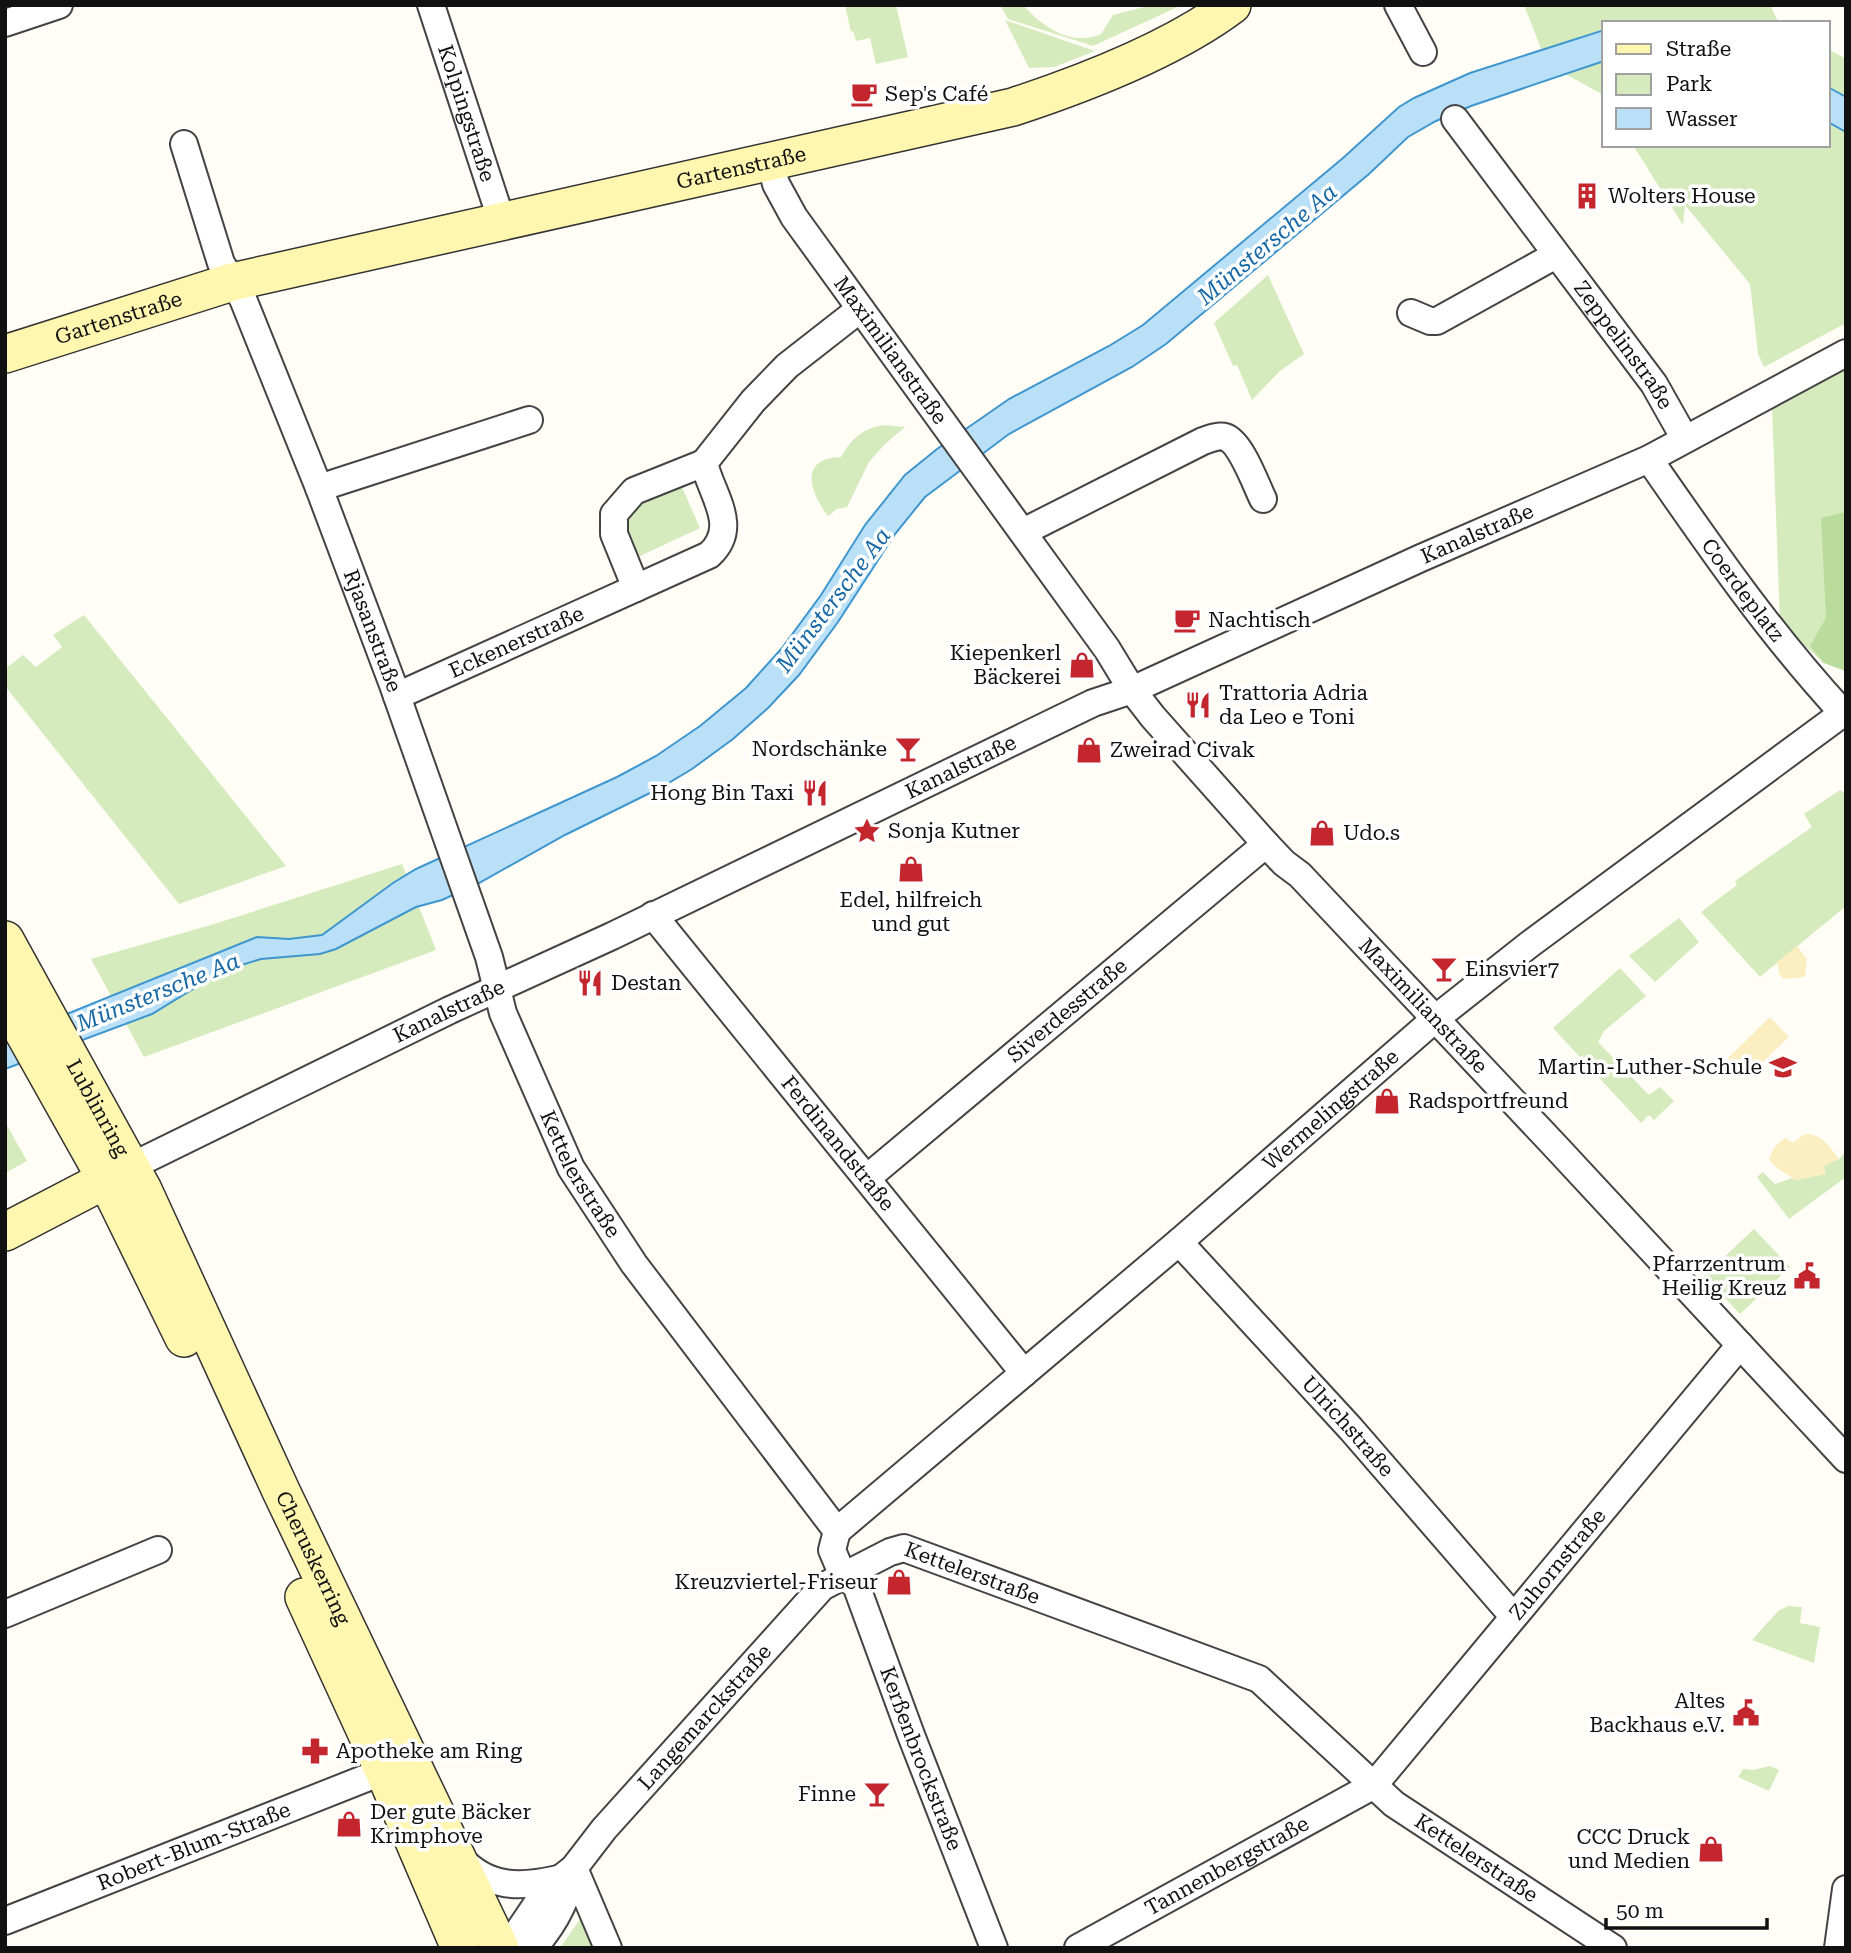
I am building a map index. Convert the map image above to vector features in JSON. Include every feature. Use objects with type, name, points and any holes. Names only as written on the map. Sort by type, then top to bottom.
[{"type":"main road","name":"Gartenstraße","points":[[5,354],[232,282],[987,113],[1034,100],[1091,80],[1146,54],[1186,34],[1232,5]]},
{"type":"main road","name":"Lublinring","points":[[5,940],[14,995],[68,1083],[118,1173]]},
{"type":"main road","name":"Kanalstraße","points":[[5,1232],[118,1173]]},
{"type":"main road","name":"Cheruskerring","points":[[118,1173],[223,1418],[384,1771],[460,1948]]},
{"type":"main road","name":"Cheruskerring","points":[[118,1173],[500,1948]]},
{"type":"street","points":[[5,23],[59,5]]},
{"type":"street","name":"Kolpingstraße","points":[[431,5],[502,222]]},
{"type":"street","points":[[1398,5],[1423,52]]},
{"type":"street","name":"Zeppelinstraße","points":[[1455,119],[1654,384],[1685,439]]},
{"type":"street","points":[[184,144],[220,263],[232,282]]},
{"type":"street","name":"Maximilianstraße","points":[[769,161],[776,184],[794,217],[1110,653],[1132,690],[1153,717],[1266,844],[1300,875],[1435,1018],[1846,1459]]},
{"type":"street","points":[[1411,313],[1437,321],[1556,255]]},
{"type":"street","name":"Rjasanstraße","points":[[232,282],[243,299],[319,488],[470,900],[497,988]]},
{"type":"street","points":[[636,587],[614,534],[614,514],[619,506],[634,491],[704,463],[778,374],[860,309]]},
{"type":"street","name":"Kanalstraße","points":[[118,1173],[497,988],[1093,704],[1132,690],[1421,558],[1648,459],[1846,353]]},
{"type":"street","points":[[319,488],[529,420]]},
{"type":"street","points":[[1023,532],[1203,440],[1215,437],[1225,437],[1240,452],[1263,499]]},
{"type":"street","name":"Coerdeplatz","points":[[1648,459],[1738,587],[1798,664],[1844,712]]},
{"type":"street","name":"Eckenerstraße","points":[[397,696],[709,555],[722,540],[725,531],[722,514],[704,463]]},
{"type":"street","name":"Wermelingstraße","points":[[837,1531],[1179,1242],[1435,1018],[1561,920],[1844,712]]},
{"type":"street","name":"Siverdesstraße","points":[[867,1178],[1266,844]]},
{"type":"street","name":"Ferdinandstraße","points":[[653,915],[1024,1373]]},
{"type":"street","name":"Kettelerstraße","points":[[497,988],[503,1013],[571,1168],[641,1273],[837,1531]]},
{"type":"street","name":"Ulrichstraße","points":[[1179,1242],[1351,1429],[1513,1616]]},
{"type":"street","name":"Zuhornstraße","points":[[1374,1785],[1740,1345]]},
{"type":"street","points":[[837,1531],[832,1550],[843,1576]]},
{"type":"street","name":"Kettelerstraße","points":[[843,1576],[890,1552],[904,1548],[1259,1679],[1394,1804],[1613,1948]]},
{"type":"street","points":[[5,1614],[158,1550]]},
{"type":"street","name":"Langemarckstraße","points":[[512,1948],[529,1914],[547,1889],[566,1873],[822,1587],[843,1576]]},
{"type":"street","name":"Kerßenbrockstraße","points":[[843,1576],[856,1584],[911,1735],[995,1948]]},
{"type":"street","name":"Robert-Blum-Straße","points":[[5,1921],[384,1771]]},
{"type":"street","name":"Tannenbergstraße","points":[[1078,1948],[1374,1785]]},
{"type":"street","points":[[451,1849],[478,1875],[497,1883],[522,1885],[566,1873],[608,1948]]},
{"type":"street","name":"Langemarckstraße","points":[[533,1948],[570,1892],[566,1873]]},
{"type":"street","points":[[1838,1948],[1846,1889]]},
{"type":"green space","points":[[845,5],[896,5],[908,57],[876,64],[870,38],[856,41],[853,31],[851,32]]},
{"type":"green space","points":[[1000,5],[1023,5],[1039,21],[1058,33],[1079,38],[1101,34],[1113,15],[1152,5],[1182,5],[1093,46],[1008,19]]},
{"type":"green space","points":[[1524,5],[1770,5],[1778,21],[1602,21],[1602,96],[1547,64]]},
{"type":"green space","points":[[1005,20],[1095,51],[1054,67],[1029,68]]},
{"type":"green space","points":[[1830,50],[1846,59],[1846,323],[1764,367],[1758,354],[1750,284],[1685,205],[1683,225],[1634,147],[1830,147]]},
{"type":"green space","points":[[1268,275],[1304,354],[1280,371],[1252,400],[1214,323]]},
{"type":"green space","points":[[1846,367],[1846,671],[1824,663],[1780,623],[1772,408]]},
{"type":"green space","points":[[884,425],[905,427],[869,462],[847,507],[837,509],[828,516],[816,497],[813,470],[818,463],[841,457],[853,440],[864,432]]},
{"type":"green space","points":[[697,480],[682,487],[700,528],[638,557],[646,574],[639,577],[624,542],[627,508]]},
{"type":"green space","points":[[1846,512],[1846,671],[1824,663],[1810,646],[1826,618],[1821,518]]},
{"type":"green space","points":[[84,615],[286,866],[179,904],[5,686],[5,669],[23,655],[36,667],[62,647],[53,635]]},
{"type":"green space","points":[[1840,790],[1846,794],[1846,906],[1760,977],[1701,912],[1737,885],[1735,881],[1812,827],[1804,814]]},
{"type":"green space","points":[[402,864],[436,950],[144,1057],[91,959],[211,925]]},
{"type":"green space","points":[[1679,918],[1699,942],[1655,982],[1629,956]]},
{"type":"green space","points":[[1620,968],[1646,996],[1604,1031],[1598,1042],[1649,1095],[1660,1087],[1674,1101],[1654,1120],[1649,1115],[1641,1123],[1553,1028]]},
{"type":"green space","points":[[5,1122],[27,1161],[5,1173]]},
{"type":"green space","points":[[1846,1151],[1846,1177],[1789,1219],[1757,1177],[1763,1172],[1775,1184],[1792,1178],[1796,1180],[1825,1174],[1824,1166],[1839,1159]]},
{"type":"green space","points":[[1754,1229],[1790,1267],[1740,1314],[1704,1276]]},
{"type":"green space","points":[[1788,1606],[1802,1607],[1800,1623],[1820,1627],[1814,1663],[1752,1640],[1778,1611]]},
{"type":"green space","points":[[1770,1766],[1779,1770],[1769,1791],[1738,1777],[1743,1769]]},
{"type":"green space","points":[[582,1916],[597,1948],[560,1948]]},
{"type":"sand","points":[[1797,946],[1807,959],[1805,977],[1784,979],[1780,976],[1777,962]]},
{"type":"sand","points":[[1770,1017],[1789,1037],[1747,1077],[1728,1058]]},
{"type":"sand","points":[[1805,1134],[1821,1139],[1839,1159],[1824,1166],[1826,1174],[1796,1180],[1769,1160],[1780,1142],[1786,1138],[1793,1143]]},
{"type":"water","name":"Münstersche Aa","points":[[1602,31],[1602,62],[1471,106],[1408,137],[1369,174],[1166,344],[1132,367],[1009,434],[925,497],[895,534],[838,622],[799,675],[768,708],[733,739],[692,769],[479,883],[442,900],[416,907],[336,949],[320,954],[261,959],[235,967],[211,978],[152,1014],[5,1069],[5,1039],[257,937],[289,939],[322,935],[416,869],[617,777],[656,756],[700,726],[746,688],[782,648],[821,595],[865,525],[905,475],[937,449],[1009,399],[1143,325],[1343,158],[1399,107],[1470,73]]},
{"type":"water","points":[[1830,88],[1846,97],[1846,132],[1830,123]]},
{"type":"place","name":"Sep's Café","points":[[864,94]]},
{"type":"place","name":"Wolters House","points":[[1587,196]]},
{"type":"place","name":"Nachtisch","points":[[1187,620]]},
{"type":"place","name":"Kiepenkerl Bäckerei","points":[[1082,665]]},
{"type":"place","name":"Trattoria Adria da Leo e Toni","points":[[1198,705]]},
{"type":"place","name":"Nordschänke","points":[[908,749]]},
{"type":"place","name":"Zweirad Civak","points":[[1089,750]]},
{"type":"place","name":"Hong Bin Taxi","points":[[815,793]]},
{"type":"place","name":"Sonja Kutner","points":[[867,831]]},
{"type":"place","name":"Udo.s","points":[[1322,833]]},
{"type":"place","name":"Edel, hilfreich und gut","points":[[911,869]]},
{"type":"place","name":"Einsvier7","points":[[1444,969]]},
{"type":"place","name":"Destan","points":[[590,983]]},
{"type":"place","name":"Martin-Luther-Schule","points":[[1783,1067]]},
{"type":"place","name":"Radsportfreund","points":[[1387,1101]]},
{"type":"place","name":"Pfarrzentrum Heilig Kreuz","points":[[1807,1276]]},
{"type":"place","name":"Kreuzviertel-Friseur","points":[[899,1582]]},
{"type":"place","name":"Altes Backhaus e.V.","points":[[1746,1713]]},
{"type":"place","name":"Apotheke am Ring","points":[[315,1751]]},
{"type":"place","name":"Finne","points":[[877,1794]]},
{"type":"place","name":"Der gute Bäcker Krimphove","points":[[349,1824]]},
{"type":"place","name":"CCC Druck und Medien","points":[[1711,1849]]}]
